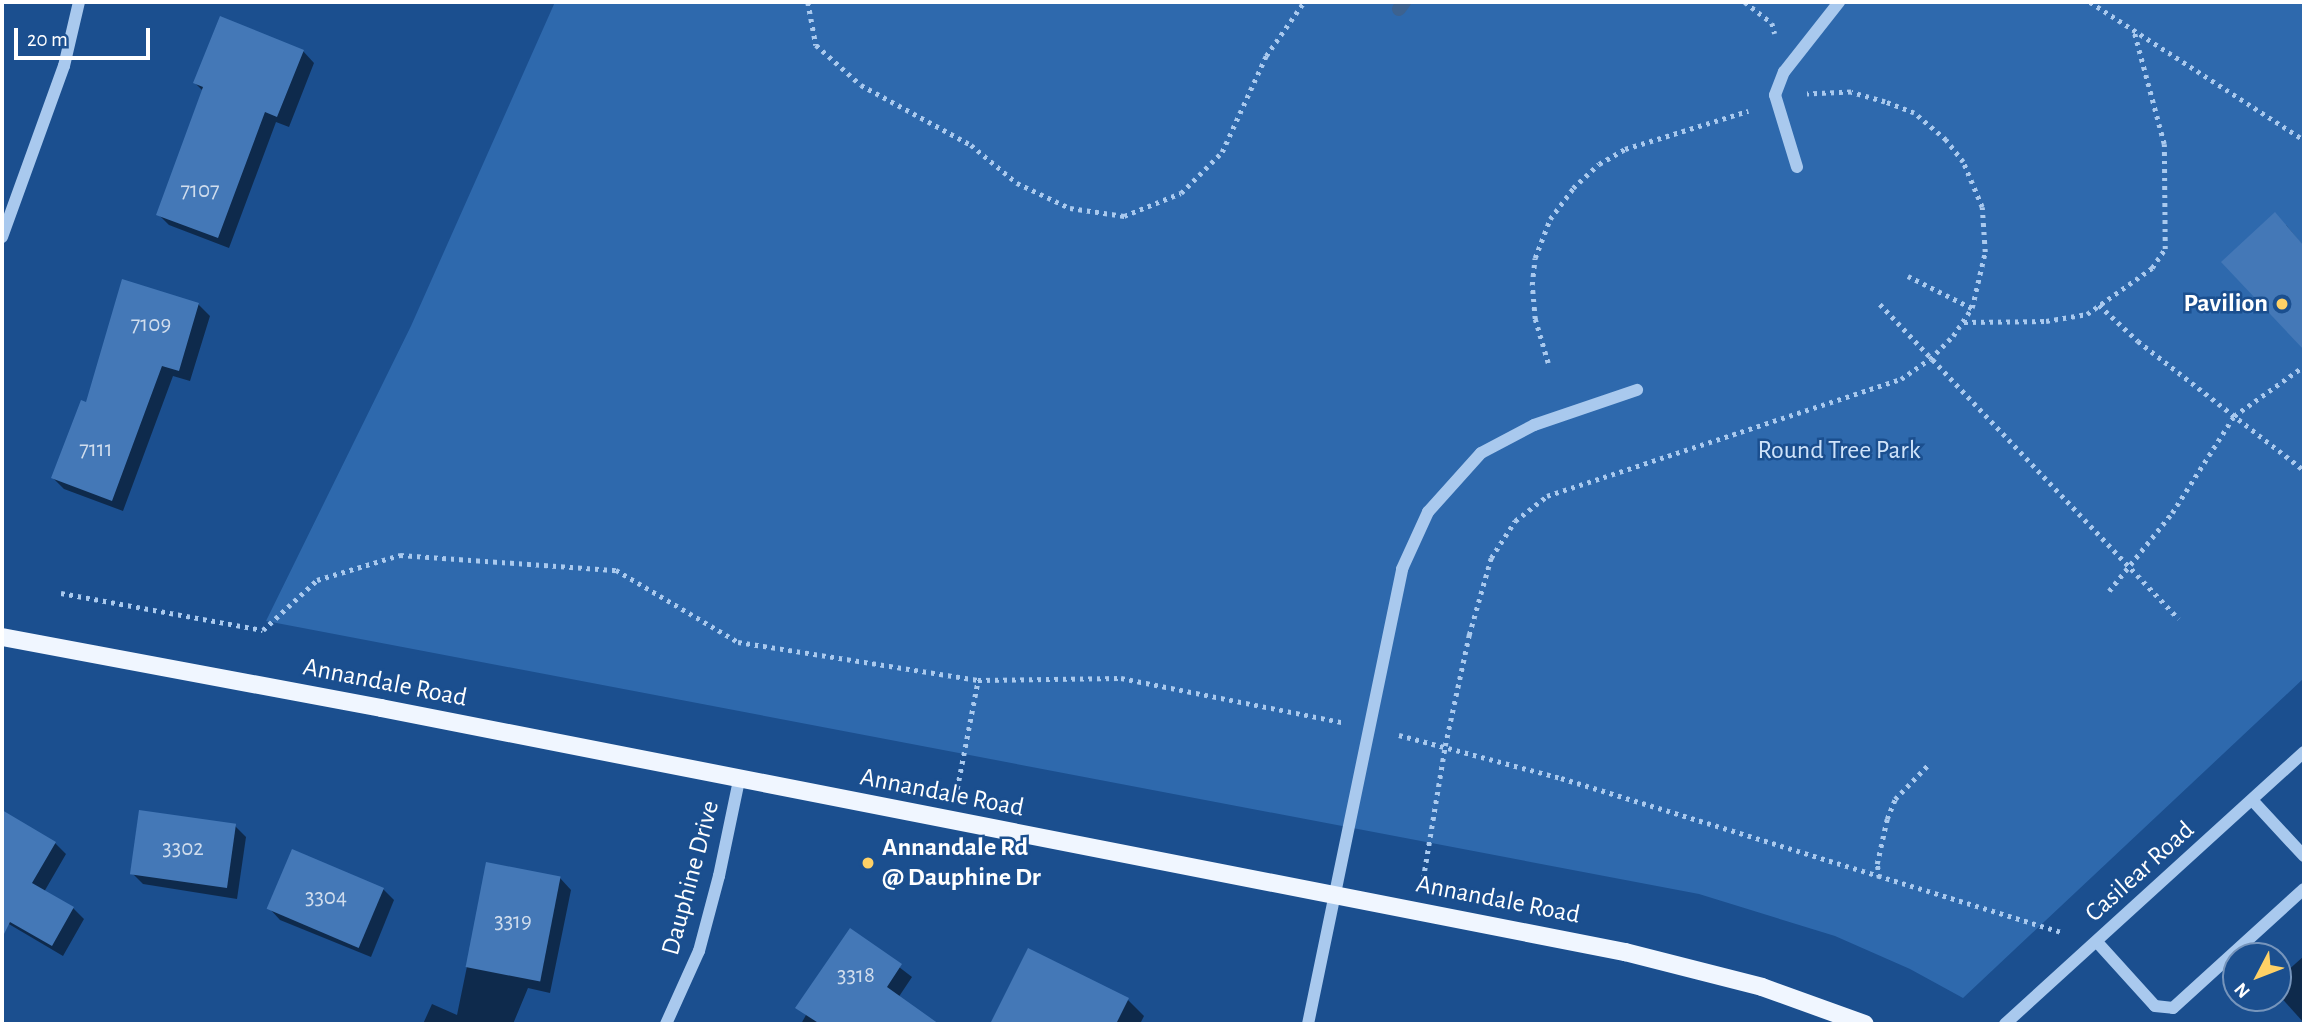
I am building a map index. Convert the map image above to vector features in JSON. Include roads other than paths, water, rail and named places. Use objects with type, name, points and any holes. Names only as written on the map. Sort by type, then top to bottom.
[{"type":"main road","name":"Annandale Road","points":[[2,638],[381,708],[1625,952],[1762,987],[1865,1024]]},
{"type":"street","points":[[2,237],[64,66],[79,2]]},
{"type":"street","points":[[1797,167],[1775,95],[1784,72],[1839,2]]},
{"type":"street","points":[[1308,1024],[1402,569],[1428,512],[1481,453],[1534,425],[1637,390]]},
{"type":"street","name":"Casilear Road","points":[[2005,1024],[2304,752]]},
{"type":"street","name":"Dauphine Drive","points":[[666,1024],[699,951],[719,876],[739,780]]},
{"type":"street","points":[[2253,801],[2304,856]]},
{"type":"street","points":[[2097,942],[2155,1006],[2173,1008],[2304,889]]},
{"type":"waterway","points":[[1399,9],[1404,2]]},
{"type":"place","name":"Pavilion","points":[[2282,304]]},
{"type":"place","name":"Annandale Rd @ Dauphine Dr","points":[[868,863]]},
{"type":"park label","name":"Round Tree Park","points":[[1839,451]]}]
